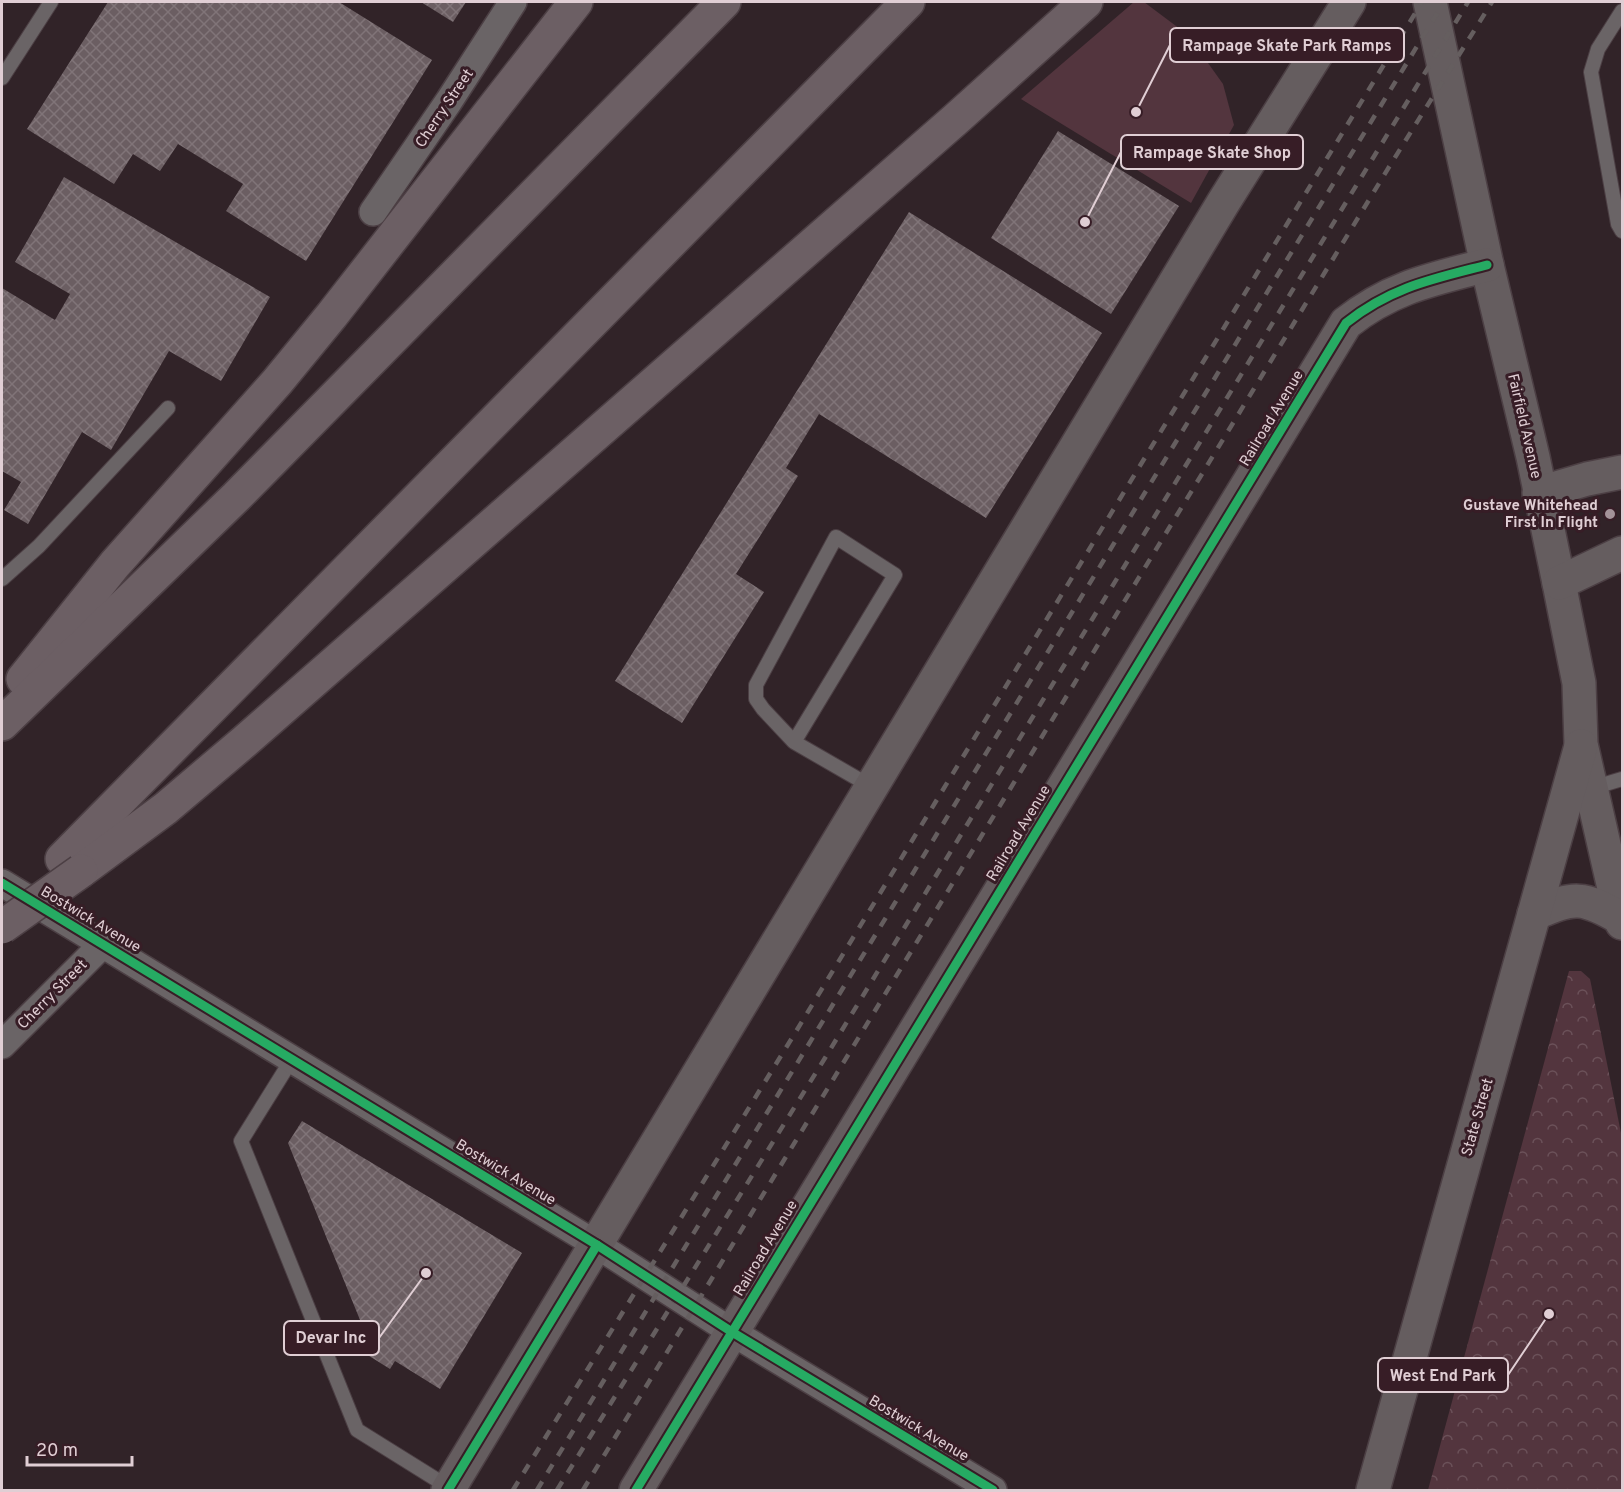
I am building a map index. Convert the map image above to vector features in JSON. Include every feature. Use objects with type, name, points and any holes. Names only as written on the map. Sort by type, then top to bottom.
[{"type":"highway","points":[[2,706],[115,564],[284,374],[576,2]]},
{"type":"highway","points":[[2,724],[236,497],[724,2]]},
{"type":"highway","points":[[2,927],[72,865],[908,2]]},
{"type":"highway","points":[[2,921],[72,865],[166,808],[254,734],[947,127],[1086,2]]},
{"type":"street","name":"Cherry Street","points":[[373,212],[513,2]]},
{"type":"street","points":[[449,1489],[1223,203],[1348,2]]},
{"type":"street","name":"Fairfield Avenue","points":[[1430,2],[1487,265],[1533,457],[1579,683],[1581,744],[1622,921]]},
{"type":"street","name":"Railroad Avenue","points":[[636,1491],[1346,323],[1364,308],[1391,293],[1487,265]]},
{"type":"street","points":[[1539,493],[1587,479],[1623,472]]},
{"type":"street","points":[[1559,584],[1623,553]]},
{"type":"street","name":"State Street","points":[[1373,1491],[1581,744]]},
{"type":"street","name":"Bostwick Avenue","points":[[2,883],[597,1245],[732,1332],[993,1491]]},
{"type":"street","points":[[1534,914],[1561,902],[1580,900],[1598,905],[1622,921]]},
{"type":"street","name":"Cherry Street","points":[[2,1045],[103,944]]},
{"type":"lane","points":[[2,78],[51,2]]},
{"type":"lane","points":[[1623,11],[1598,49],[1591,72],[1618,224],[1623,231]]},
{"type":"lane","points":[[1608,33],[1623,31]]},
{"type":"lane","points":[[2,579],[39,546],[168,408]]},
{"type":"lane","points":[[794,742],[895,574],[836,537],[756,686],[756,699],[794,742],[873,787]]},
{"type":"lane","points":[[1592,788],[1623,779]]},
{"type":"lane","points":[[292,1059],[241,1141],[357,1430],[449,1489]]},
{"type":"green space","points":[[1134,2],[1144,2],[1188,35],[1223,84],[1234,125],[1191,203],[1021,99]]},
{"type":"green space","points":[[1569,971],[1581,971],[1590,979],[1622,1138],[1622,1490],[1428,1490]]},
{"type":"building","points":[[108,2],[339,2],[432,60],[306,261],[226,211],[243,184],[178,144],[160,171],[133,154],[114,184],[27,129]]},
{"type":"building","points":[[421,2],[466,2],[453,22]]},
{"type":"building","points":[[1058,131],[1179,206],[1111,314],[991,238]]},
{"type":"building","points":[[64,177],[270,297],[221,381],[169,351],[111,450],[82,432],[28,524],[4,510],[21,482],[2,471],[2,288],[55,320],[70,294],[15,262]]},
{"type":"building","points":[[909,212],[1102,333],[986,518],[819,414],[786,468],[798,476],[736,574],[764,592],[682,723],[615,681]]},
{"type":"building","points":[[302,1121],[522,1253],[440,1389],[395,1361],[390,1369],[366,1354],[371,1347],[288,1143]]},
{"type":"railway","points":[[513,1490],[792,1038],[1422,2]]},
{"type":"railway","points":[[537,1490],[1444,2]]},
{"type":"railway","points":[[557,1490],[825,1058],[1468,2]]},
{"type":"railway","points":[[583,1490],[1389,167],[1492,2]]},
{"type":"cycle path","points":[[636,1490],[1346,323],[1379,301],[1413,286],[1487,265]]},
{"type":"cycle path","points":[[2,883],[597,1245],[732,1332],[993,1490]]},
{"type":"cycle path","points":[[448,1490],[597,1245]]},
{"type":"place","name":"Rampage Skate Park Ramps","points":[[1136,112]]},
{"type":"place","name":"Rampage Skate Shop","points":[[1085,222]]},
{"type":"place","name":"Gustave Whitehead First In Flight","points":[[1610,514]]},
{"type":"place","name":"Devar Inc","points":[[426,1273]]},
{"type":"place","name":"West End Park","points":[[1549,1314]]}]
